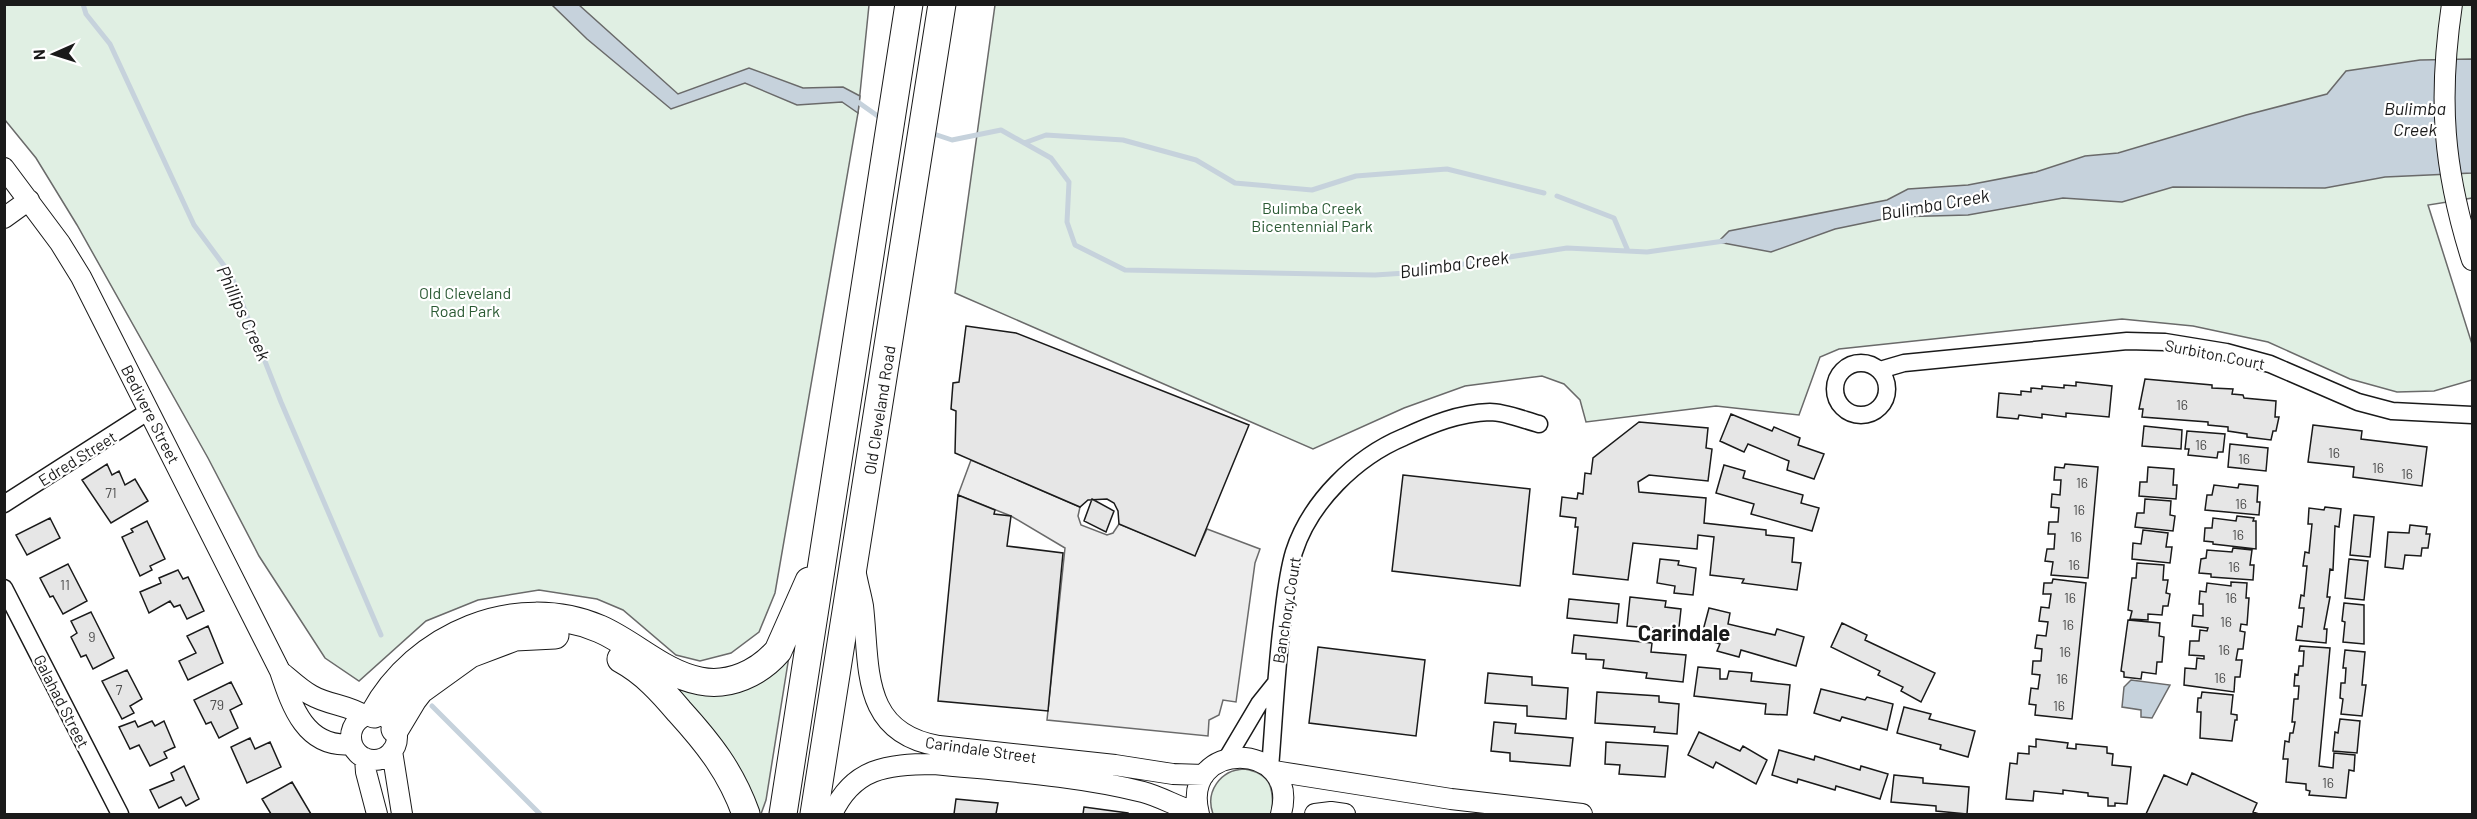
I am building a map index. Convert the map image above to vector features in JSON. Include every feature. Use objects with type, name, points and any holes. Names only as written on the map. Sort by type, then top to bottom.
[{"type":"highway","name":"Old Cleveland Road","points":[[783,814],[909,4]]},
{"type":"highway","name":"Old Cleveland Road","points":[[814,814],[942,4]]},
{"type":"highway","points":[[382,728],[381,701],[402,676],[434,649],[466,630],[488,622],[513,618],[550,617],[583,623],[608,633],[689,679],[716,682],[744,676],[769,661],[784,641],[827,539]]},
{"type":"highway","points":[[382,728],[420,690],[470,654],[501,640],[522,636],[546,635],[575,639],[609,652],[642,672],[656,685],[722,762],[746,814]]},
{"type":"street","points":[[2452,4],[2445,54],[2443,106],[2446,152],[2472,260]]},
{"type":"street","name":"Bedivere Street","points":[[4,168],[60,243],[81,277],[280,671],[292,706],[318,738],[358,751]]},
{"type":"street","points":[[4,218],[29,200]]},
{"type":"street","name":"Surbiton Court","points":[[1880,370],[1904,363],[2127,341],[2165,342],[2226,352],[2270,364],[2358,402],[2392,411],[2472,415]]},
{"type":"street","name":"Edred Street","points":[[4,504],[149,411]]},
{"type":"street","name":"Banchory Court","points":[[1272,769],[1271,730],[1275,712],[1275,684],[1286,589],[1294,551],[1312,513],[1346,474],[1390,442],[1446,418],[1492,412],[1539,424]]},
{"type":"street","name":"Carindale Street","points":[[854,564],[862,606],[864,643],[873,695],[881,711],[902,732],[926,744],[939,746],[1114,765],[1173,774],[1204,775]]},
{"type":"street","name":"Galahad Street","points":[[4,588],[120,814]]},
{"type":"street","name":"Bedivere Street","points":[[280,671],[310,695],[354,709],[382,728]]},
{"type":"street","name":"Banchory Court","points":[[1227,758],[1259,704],[1275,684]]},
{"type":"street","points":[[377,814],[366,772],[351,738],[355,724],[382,728]]},
{"type":"street","points":[[358,751],[380,759],[382,728]]},
{"type":"street","points":[[382,728],[402,814]]},
{"type":"street","points":[[1199,814],[1196,800],[1204,775],[1214,765],[1227,758],[1250,757],[1272,769],[1451,799],[1582,814]]},
{"type":"street","name":"Carindale Street","points":[[831,814],[837,803],[858,780],[882,767],[934,764],[1080,780],[1157,796],[1179,808],[1199,814]]},
{"type":"street","points":[[1272,769],[1281,786],[1284,798],[1281,814]]},
{"type":"street","points":[[1315,814],[1330,812],[1345,814]]},
{"type":"green space","name":"Old Cleveland Road Park","points":[[4,5],[869,5],[858,113],[775,593],[759,632],[731,653],[700,661],[676,655],[623,610],[597,599],[539,590],[478,600],[426,621],[359,681],[325,658],[259,556],[208,458],[77,225],[36,158],[5,120]]},
{"type":"green space","name":"Bulimba Creek Bicentennial Park","points":[[995,5],[2472,5],[2472,198],[2428,205],[2472,344],[2472,380],[2434,391],[2397,392],[2350,379],[2268,342],[2193,326],[2122,319],[1839,349],[1820,357],[1799,415],[1716,406],[1586,422],[1580,400],[1564,384],[1542,376],[1465,386],[1404,408],[1313,449],[955,293]]},
{"type":"green space","points":[[790,650],[766,800],[761,814],[754,814],[658,667],[679,681]]},
{"type":"green space","points":[[1244,769],[1260,774],[1266,779],[1271,790],[1272,814],[1213,814],[1211,798],[1216,784],[1228,773]]},
{"type":"shaded area","points":[[971,460],[1080,507],[1078,516],[1081,525],[1107,535],[1113,533],[1119,524],[1195,555],[1207,529],[1260,549],[1255,563],[1236,702],[1223,700],[1219,715],[1209,720],[1208,736],[1047,720],[1065,548],[1011,516],[958,495]]},
{"type":"water","points":[[552,5],[579,5],[678,94],[749,68],[803,88],[843,87],[860,96],[858,113],[842,102],[797,105],[745,83],[671,109],[587,39]]},
{"type":"water","name":"Bulimba Creek","points":[[2472,59],[2472,173],[2385,177],[2325,188],[2173,187],[2122,202],[2063,198],[1968,215],[1893,217],[1835,229],[1771,252],[1718,242],[1729,231],[1887,200],[1908,189],[1968,185],[2036,172],[2085,156],[2118,153],[2327,94],[2346,71],[2420,60]]},
{"type":"water","points":[[2131,680],[2170,685],[2152,718],[2141,717],[2141,710],[2122,707],[2124,687]]},
{"type":"building","points":[[966,326],[1016,333],[1249,425],[1195,556],[1119,524],[1118,511],[1114,503],[1107,499],[1088,500],[1080,507],[955,453],[956,411],[951,409],[953,383],[959,382]]},
{"type":"building","points":[[2145,379],[2212,385],[2212,388],[2233,389],[2232,394],[2243,395],[2244,398],[2276,401],[2275,417],[2279,417],[2276,431],[2273,431],[2271,440],[2247,437],[2247,434],[2228,431],[2228,427],[2208,425],[2208,422],[2142,417],[2143,409],[2139,409]]},
{"type":"building","points":[[2076,382],[2112,386],[2109,417],[2066,413],[2066,417],[2042,414],[2042,418],[2019,415],[2018,419],[1997,417],[1999,393],[2021,395],[2021,391],[2031,392],[2031,388],[2042,389],[2042,386],[2064,388],[2064,385],[2076,386]]},
{"type":"building","points":[[1731,414],[1772,431],[1774,427],[1800,438],[1798,445],[1824,454],[1814,479],[1787,470],[1789,461],[1748,444],[1744,452],[1720,441]]},
{"type":"building","points":[[1639,422],[1708,428],[1706,448],[1712,449],[1708,481],[1649,475],[1638,482],[1639,492],[1706,498],[1704,523],[1766,530],[1766,535],[1794,538],[1792,562],[1801,563],[1797,590],[1742,583],[1744,579],[1710,575],[1714,537],[1698,535],[1697,549],[1633,543],[1628,580],[1573,574],[1578,527],[1575,527],[1576,518],[1560,516],[1562,497],[1577,499],[1578,493],[1583,494],[1585,473],[1591,474],[1593,458]]},
{"type":"building","points":[[2313,425],[2362,431],[2361,439],[2427,447],[2422,486],[2353,477],[2354,467],[2308,462]]},
{"type":"building","points":[[2144,426],[2182,430],[2181,449],[2142,446]]},
{"type":"building","points":[[2187,431],[2225,434],[2223,452],[2218,452],[2217,458],[2188,455],[2189,449],[2185,449]]},
{"type":"building","points":[[2230,444],[2268,448],[2266,471],[2228,467]]},
{"type":"building","points":[[107,464],[112,475],[119,471],[125,485],[135,479],[148,501],[111,523],[82,480]]},
{"type":"building","points":[[2065,464],[2098,467],[2088,578],[2051,575],[2053,562],[2045,561],[2047,549],[2054,549],[2055,534],[2048,534],[2049,522],[2058,522],[2059,508],[2051,507],[2052,494],[2060,495],[2061,480],[2054,480],[2055,467],[2064,468]]},
{"type":"building","points":[[1724,465],[1745,471],[1743,478],[1803,495],[1801,503],[1819,508],[1812,531],[1751,514],[1754,504],[1716,493]]},
{"type":"building","points":[[2148,467],[2174,469],[2173,485],[2177,485],[2176,499],[2139,496],[2140,482],[2147,482]]},
{"type":"building","points":[[1403,475],[1530,489],[1520,586],[1392,571]]},
{"type":"building","points":[[2239,484],[2258,486],[2259,515],[2205,510],[2207,495],[2212,495],[2214,485],[2238,488]]},
{"type":"building","points":[[958,495],[995,510],[994,514],[1011,516],[1007,546],[1063,553],[1048,711],[938,701]]},
{"type":"building","points":[[1092,499],[1114,511],[1106,532],[1084,521]]},
{"type":"building","points":[[2145,499],[2171,501],[2170,515],[2175,516],[2173,531],[2135,527],[2137,513],[2144,513]]},
{"type":"building","points":[[2325,507],[2341,509],[2339,527],[2335,526],[2333,570],[2330,569],[2327,597],[2330,597],[2324,629],[2327,629],[2326,643],[2296,640],[2298,626],[2302,627],[2304,608],[2299,608],[2301,595],[2304,596],[2307,566],[2303,566],[2305,552],[2309,553],[2312,524],[2308,524],[2309,508],[2324,510]]},
{"type":"building","points":[[2354,515],[2374,517],[2370,557],[2350,555]]},
{"type":"building","points":[[2237,516],[2254,518],[2253,521],[2256,521],[2256,549],[2204,541],[2205,528],[2212,528],[2213,518],[2236,521]]},
{"type":"building","points":[[50,518],[60,538],[27,555],[16,535]]},
{"type":"building","points":[[147,521],[165,559],[150,566],[152,570],[140,576],[122,537],[133,532],[131,529]]},
{"type":"building","points":[[2410,525],[2427,527],[2426,534],[2430,534],[2428,548],[2422,548],[2421,556],[2405,555],[2403,569],[2385,567],[2388,532],[2409,533]]},
{"type":"building","points":[[2143,530],[2168,533],[2166,547],[2172,547],[2170,563],[2132,559],[2133,543],[2141,544]]},
{"type":"building","points":[[2233,548],[2252,550],[2250,565],[2254,565],[2253,580],[2211,577],[2211,574],[2199,573],[2201,559],[2206,558],[2207,550],[2232,552]]},
{"type":"building","points":[[1660,559],[1679,561],[1678,565],[1696,568],[1693,595],[1674,593],[1675,586],[1657,583]]},
{"type":"building","points":[[2349,559],[2368,561],[2364,600],[2345,598]]},
{"type":"building","points":[[2137,563],[2164,565],[2163,580],[2168,580],[2166,593],[2170,594],[2168,606],[2163,606],[2162,615],[2148,614],[2148,620],[2130,619],[2132,611],[2128,610],[2132,578],[2136,578]]},
{"type":"building","points":[[68,564],[87,601],[63,614],[53,596],[50,597],[40,578]]},
{"type":"building","points":[[178,570],[183,579],[188,577],[204,611],[187,619],[180,605],[174,607],[170,601],[149,613],[140,592],[161,583],[159,578]]},
{"type":"building","points":[[2053,579],[2086,583],[2072,719],[2035,715],[2036,705],[2029,704],[2031,688],[2038,689],[2040,675],[2032,674],[2033,661],[2041,661],[2042,649],[2035,648],[2037,635],[2046,636],[2048,622],[2039,621],[2041,607],[2049,608],[2051,594],[2043,594],[2044,583],[2052,583]]},
{"type":"building","points":[[2231,582],[2247,583],[2246,598],[2249,598],[2247,625],[2241,624],[2240,631],[2245,632],[2243,649],[2238,649],[2236,660],[2242,660],[2240,677],[2235,677],[2234,692],[2184,685],[2185,668],[2196,669],[2197,658],[2204,659],[2204,656],[2189,655],[2190,641],[2199,641],[2200,630],[2207,631],[2208,628],[2192,626],[2193,615],[2203,616],[2203,604],[2199,604],[2200,591],[2206,592],[2207,583],[2231,586]]},
{"type":"building","points":[[1630,597],[1666,601],[1665,607],[1681,609],[1678,637],[1660,635],[1661,629],[1627,626]]},
{"type":"building","points":[[1569,599],[1619,604],[1617,623],[1567,618]]},
{"type":"building","points":[[2344,603],[2364,605],[2364,644],[2343,642]]},
{"type":"building","points":[[1709,608],[1730,613],[1728,624],[1775,635],[1777,629],[1804,637],[1796,666],[1741,650],[1739,657],[1717,651],[1720,644],[1701,638]]},
{"type":"building","points":[[91,612],[114,658],[93,669],[86,655],[81,657],[71,637],[77,633],[71,621]]},
{"type":"building","points":[[2128,620],[2160,623],[2159,636],[2164,637],[2162,662],[2157,662],[2156,674],[2142,672],[2141,679],[2124,677],[2124,672],[2121,671]]},
{"type":"building","points":[[1842,623],[1867,635],[1865,640],[1935,673],[1921,702],[1901,691],[1903,687],[1878,675],[1880,671],[1831,647]]},
{"type":"building","points":[[208,626],[223,663],[188,680],[179,661],[196,653],[187,636]]},
{"type":"building","points":[[1574,635],[1652,643],[1651,652],[1686,655],[1683,682],[1646,678],[1647,673],[1603,668],[1604,660],[1586,659],[1586,654],[1572,653]]},
{"type":"building","points":[[2300,646],[2330,648],[2319,766],[2333,768],[2334,753],[2355,755],[2354,771],[2349,770],[2346,798],[2309,795],[2310,791],[2306,790],[2306,784],[2286,782],[2288,759],[2283,759],[2285,741],[2289,742],[2295,722],[2292,722],[2294,699],[2298,699],[2299,686],[2294,686],[2295,674],[2298,675],[2299,666],[2303,666],[2304,651],[2299,651]]},
{"type":"building","points":[[1318,647],[1425,660],[1416,736],[1309,723]]},
{"type":"building","points":[[2345,650],[2365,652],[2362,685],[2366,685],[2362,716],[2341,714],[2343,699],[2340,698],[2341,683],[2345,683],[2346,668],[2343,668]]},
{"type":"building","points":[[1698,667],[1720,669],[1720,679],[1727,679],[1729,671],[1752,673],[1751,681],[1790,685],[1787,715],[1765,714],[1766,704],[1694,696]]},
{"type":"building","points":[[127,670],[142,699],[130,706],[134,713],[122,719],[102,681]]},
{"type":"building","points":[[1488,673],[1532,677],[1532,685],[1568,688],[1566,719],[1527,716],[1527,706],[1485,703]]},
{"type":"building","points":[[231,682],[242,704],[230,710],[238,728],[219,738],[211,722],[206,724],[194,700]]},
{"type":"building","points":[[1821,689],[1893,704],[1887,730],[1842,717],[1840,721],[1814,713]]},
{"type":"building","points":[[1597,692],[1659,696],[1659,702],[1679,704],[1677,734],[1654,732],[1655,727],[1595,723]]},
{"type":"building","points":[[2202,692],[2233,695],[2231,714],[2237,715],[2237,720],[2235,720],[2232,741],[2200,738],[2201,712],[2197,712],[2198,698],[2201,698]]},
{"type":"building","points":[[1904,707],[1931,714],[1929,719],[1975,731],[1968,757],[1940,749],[1941,745],[1897,733]]},
{"type":"building","points":[[2340,719],[2360,721],[2357,753],[2333,751],[2335,732],[2338,733]]},
{"type":"building","points":[[135,721],[138,727],[152,721],[155,726],[164,721],[175,747],[164,752],[167,758],[150,766],[139,745],[130,749],[119,727]]},
{"type":"building","points":[[1494,722],[1516,724],[1515,733],[1573,738],[1570,766],[1510,761],[1510,753],[1491,751]]},
{"type":"building","points":[[1699,732],[1740,751],[1743,746],[1767,760],[1756,784],[1716,762],[1713,768],[1688,755]]},
{"type":"building","points":[[250,738],[255,749],[270,742],[281,767],[247,783],[231,747]]},
{"type":"building","points":[[2036,739],[2068,743],[2067,748],[2076,749],[2076,744],[2107,747],[2107,753],[2113,754],[2112,765],[2131,767],[2127,804],[2115,803],[2115,806],[2108,806],[2108,798],[2063,790],[2063,794],[2034,791],[2033,801],[2006,799],[2010,763],[2017,764],[2018,753],[2029,754],[2029,746],[2036,747]]},
{"type":"building","points":[[1606,742],[1668,746],[1665,777],[1619,774],[1620,765],[1605,764]]},
{"type":"building","points":[[1779,750],[1814,760],[1815,756],[1860,770],[1861,766],[1888,774],[1880,799],[1836,786],[1835,790],[1798,779],[1797,783],[1772,775]]},
{"type":"building","points":[[184,766],[199,799],[186,806],[181,797],[159,808],[150,790],[174,780],[171,773]]},
{"type":"building","points":[[2192,773],[2257,803],[2253,812],[2259,814],[2146,814],[2164,775],[2187,785]]},
{"type":"building","points":[[1894,775],[1923,778],[1923,783],[1969,787],[1967,814],[1936,811],[1936,806],[1891,802]]},
{"type":"building","points":[[292,782],[311,814],[271,814],[262,799]]},
{"type":"building","points":[[956,799],[998,803],[996,814],[954,814]]},
{"type":"building","points":[[1084,807],[1128,813],[1129,814],[1083,814]]},
{"type":"waterway","name":"Phillips Creek","points":[[83,4],[86,14],[110,44],[194,225],[231,275],[281,402],[381,635]]},
{"type":"waterway","name":"Bulimba Creek","points":[[855,100],[882,119]]},
{"type":"waterway","name":"Bulimba Creek","points":[[931,133],[952,140],[1001,130],[1051,158],[1069,182],[1067,222],[1075,245],[1125,270],[1375,275],[1406,273],[1567,248],[1647,252],[1724,241]]},
{"type":"waterway","points":[[1024,143],[1046,135],[1123,140],[1196,160],[1235,183],[1312,190],[1356,176],[1447,169],[1544,193]]},
{"type":"waterway","points":[[1557,196],[1614,218],[1628,251]]},
{"type":"waterway","name":"Phillips Creek","points":[[432,706],[540,814]]},
{"type":"district","name":"Carindale","points":[[1684,632]]}]
